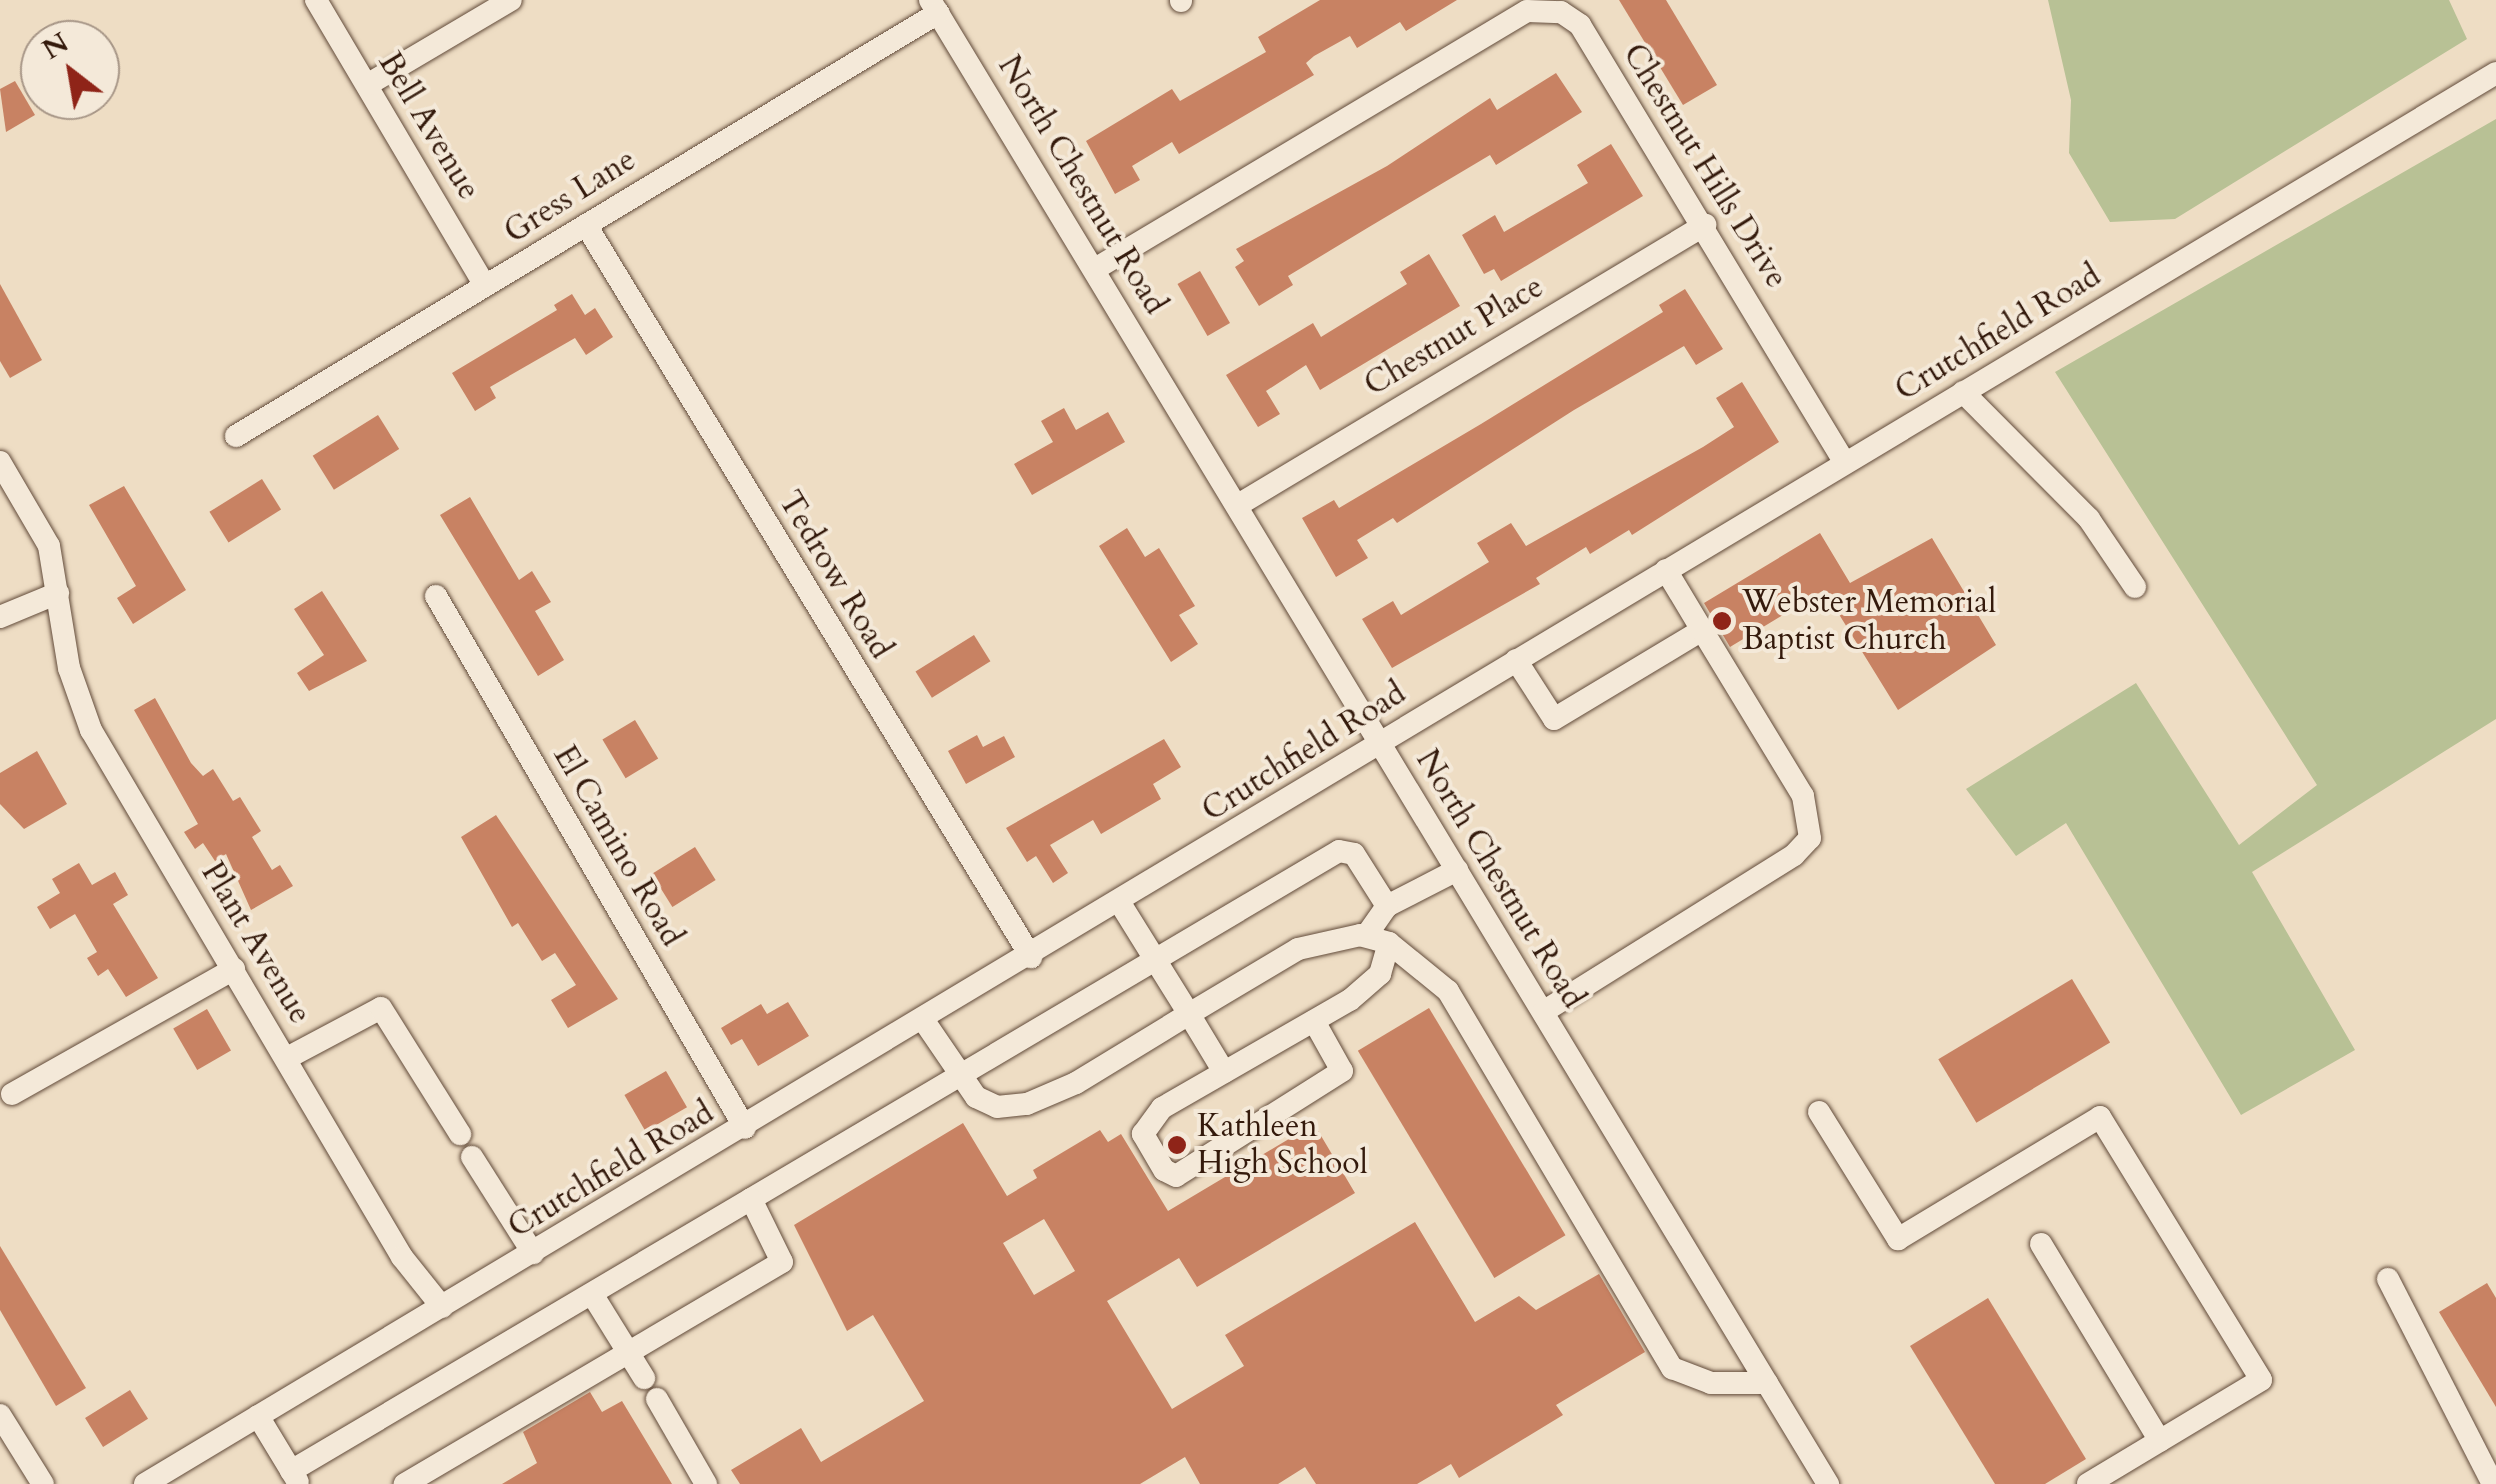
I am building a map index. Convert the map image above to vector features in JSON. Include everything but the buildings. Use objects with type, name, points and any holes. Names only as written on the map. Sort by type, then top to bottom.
[{"type":"street","name":"Bell Avenue","points":[[316,0],[485,286]]},
{"type":"street","points":[[367,85],[511,0]]},
{"type":"street","name":"Gress Lane","points":[[236,436],[586,225],[934,6]]},
{"type":"street","name":"North Chestnut Road","points":[[934,6],[1828,1484]]},
{"type":"street","name":"Chestnut Hills Drive","points":[[1095,269],[1527,11],[1544,8],[1580,25],[1705,225],[1844,463]]},
{"type":"street","name":"Crutchfield Road","points":[[145,1484],[1031,957],[1516,660],[2496,72]]},
{"type":"street","name":"Tedrow Road","points":[[586,225],[1031,957]]},
{"type":"street","name":"Chestnut Place","points":[[1238,505],[1705,225]]},
{"type":"street","points":[[1963,392],[2088,519],[2136,588]]},
{"type":"street","name":"Plant Avenue","points":[[0,462],[49,546],[68,668],[91,730],[402,1257],[442,1307]]},
{"type":"street","points":[[1543,1012],[1794,855],[1810,838],[1803,796],[1666,570]]},
{"type":"street","points":[[0,617],[58,593]]},
{"type":"street","name":"El Camino Road","points":[[436,596],[745,1128]]},
{"type":"street","points":[[1516,660],[1554,718],[1702,630]]},
{"type":"street","points":[[258,1416],[295,1477],[592,1294],[963,1078],[1339,851],[1354,854],[1386,906],[1378,939],[1380,974],[1314,1022],[1162,1108],[1143,1134],[1164,1170],[1176,1176],[1342,1071],[1314,1022]]},
{"type":"street","points":[[1386,906],[1457,870]]},
{"type":"street","points":[[1120,903],[1224,1072]]},
{"type":"street","points":[[924,1020],[976,1097],[997,1107],[1027,1104],[1076,1083],[1298,949],[1378,939],[1448,991],[1672,1368],[1712,1383],[1767,1383]]},
{"type":"street","points":[[12,1094],[234,969]]},
{"type":"street","points":[[287,1058],[380,1008],[460,1134]]},
{"type":"street","points":[[1819,1112],[1898,1239],[2100,1117],[2261,1380],[2088,1484]]},
{"type":"street","points":[[472,1157],[533,1253]]},
{"type":"street","points":[[406,1484],[782,1262],[752,1199]]},
{"type":"street","points":[[2041,1244],[2160,1441]]},
{"type":"street","points":[[2388,1279],[2493,1484]]},
{"type":"street","points":[[592,1294],[644,1378]]},
{"type":"street","points":[[657,1399],[706,1484]]},
{"type":"street","points":[[0,1415],[43,1484]]},
{"type":"green space","points":[[2048,0],[2449,0],[2467,39],[2175,219],[2110,222],[2069,153],[2071,100]]},
{"type":"green space","points":[[2496,119],[2496,719],[2252,872],[2355,1050],[2241,1115],[2066,823],[2016,856],[1966,789],[2136,683],[2239,845],[2317,785],[2055,372]]},
{"type":"place","name":"Webster Memorial Baptist Church","points":[[1722,621]]},
{"type":"place","name":"Kathleen High School","points":[[1177,1145]]}]
